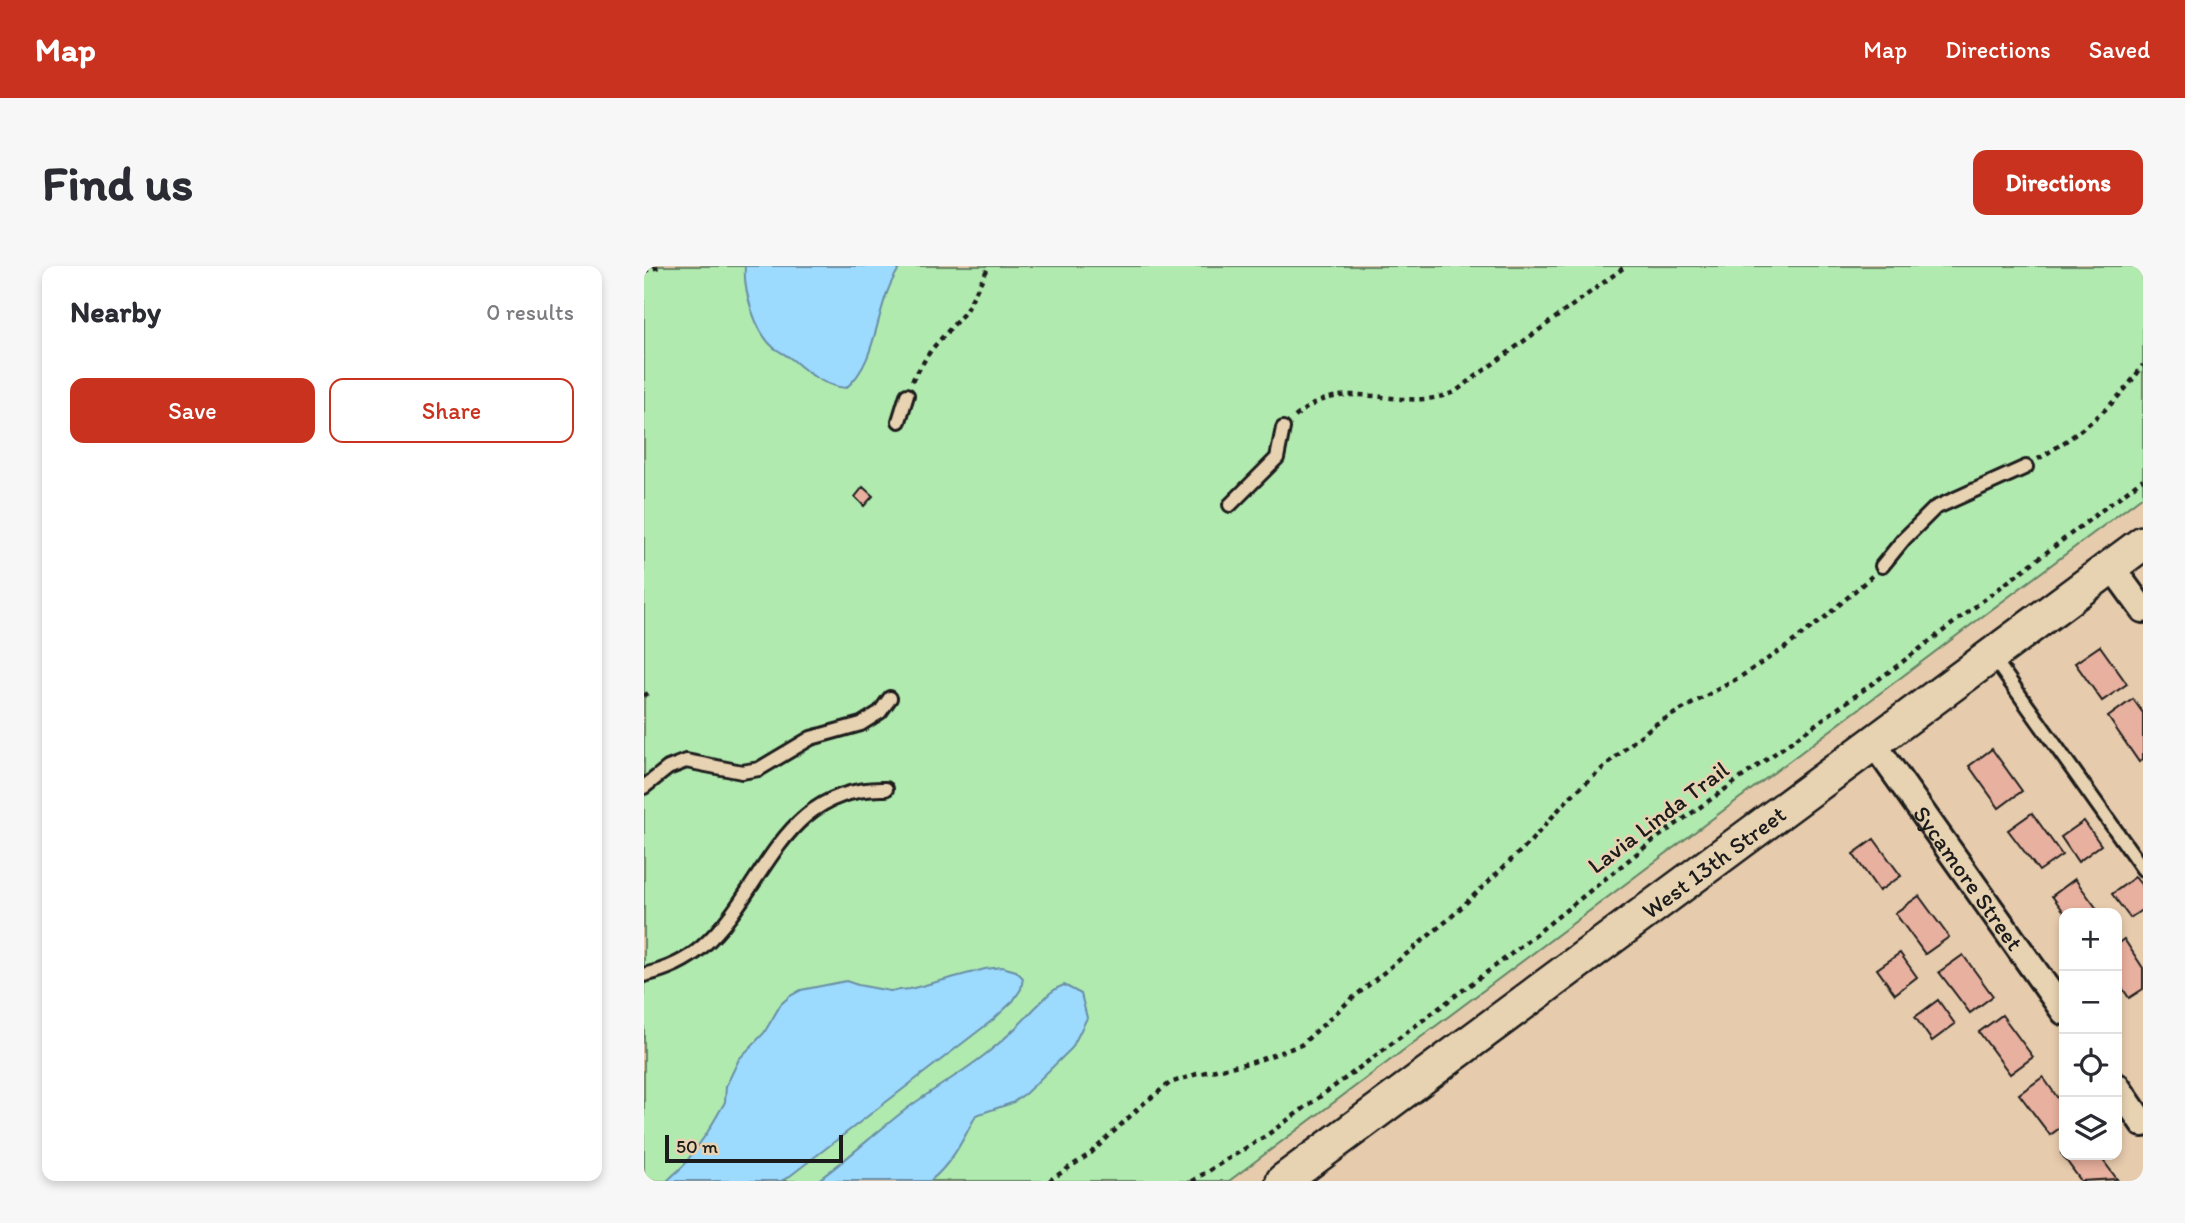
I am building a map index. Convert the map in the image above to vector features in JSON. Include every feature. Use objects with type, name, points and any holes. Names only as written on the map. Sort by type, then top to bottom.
[{"type":"main road","name":"West 13th Street","points":[[1283,1181],[2143,542]]},
{"type":"street","points":[[2111,566],[2143,610]]},
{"type":"street","name":"Sycamore Street","points":[[1874,744],[2059,1005]]},
{"type":"street","points":[[2122,1093],[2143,1124]]},
{"type":"lane","points":[[899,421],[907,395]]},
{"type":"lane","points":[[1230,505],[1277,458],[1283,428]]},
{"type":"lane","points":[[1882,566],[1935,508],[2026,467]]},
{"type":"lane","points":[[1992,656],[2143,869]]},
{"type":"lane","points":[[644,787],[668,768],[686,761],[742,772],[759,769],[811,738],[861,724],[880,712],[890,698]]},
{"type":"lane","points":[[644,975],[673,966],[706,944],[727,919],[778,843],[807,813],[845,793],[886,789]]},
{"type":"path","points":[[644,271],[662,266]]},
{"type":"path","points":[[907,395],[914,375],[925,358],[958,321],[989,266]]},
{"type":"path","points":[[1283,428],[1304,409],[1327,397],[1348,394],[1420,400],[1442,398],[1456,391],[1626,266]]},
{"type":"path","points":[[2026,467],[2074,436],[2117,397],[2143,365]]},
{"type":"path","name":"Lavia Linda Trail","points":[[1192,1181],[1267,1135],[1347,1077],[1511,954],[1650,843],[1897,666],[2143,479]]},
{"type":"path","points":[[1049,1181],[1091,1153],[1143,1104],[1170,1083],[1253,1062],[1301,1045],[1448,919],[1530,842],[1570,797],[1628,746],[1654,725],[1740,677],[1786,647],[1824,618],[1882,566]]},
{"type":"path","points":[[644,696],[652,690]]},
{"type":"green space","points":[[644,266],[2143,266],[2143,496],[1229,1181],[644,1181]]},
{"type":"water","points":[[745,266],[901,266],[886,297],[865,362],[846,388],[817,378],[767,341],[752,310],[746,287]]},
{"type":"water","points":[[1002,967],[1016,971],[1023,978],[1021,989],[1013,1001],[994,1019],[790,1176],[781,1181],[667,1181],[684,1165],[707,1133],[725,1102],[726,1086],[739,1059],[764,1033],[781,1004],[790,996],[801,990],[846,981],[890,991],[910,989]]},
{"type":"water","points":[[1064,985],[1081,994],[1087,1018],[1072,1048],[1012,1103],[976,1115],[951,1159],[930,1181],[817,1181],[909,1107],[982,1057],[1048,995]]},
{"type":"building","points":[[863,487],[873,496],[864,506],[855,497]]},
{"type":"building","points":[[2100,646],[2127,684],[2102,701],[2075,663]]},
{"type":"building","points":[[2133,699],[2143,713],[2143,759],[2139,762],[2108,717]]},
{"type":"building","points":[[1992,749],[2022,791],[1999,808],[1969,766]]},
{"type":"building","points":[[2032,813],[2062,855],[2039,871],[2008,830]]},
{"type":"building","points":[[2084,821],[2101,845],[2078,862],[2061,837]]},
{"type":"building","points":[[1874,839],[1901,876],[1879,891],[1853,854]]},
{"type":"building","points":[[2135,877],[2143,887],[2143,909],[2130,918],[2112,894]]},
{"type":"building","points":[[2075,879],[2096,908],[2061,908],[2052,896]]},
{"type":"building","points":[[1919,896],[1949,937],[1925,954],[1895,913]]},
{"type":"building","points":[[2124,939],[2143,968],[2143,989],[2129,998],[2122,988]]},
{"type":"building","points":[[1900,953],[1917,977],[1895,994],[1877,969]]},
{"type":"building","points":[[1963,955],[1993,996],[1970,1013],[1939,972]]},
{"type":"building","points":[[1938,1000],[1955,1024],[1932,1041],[1915,1017]]},
{"type":"building","points":[[2002,1015],[2033,1057],[2010,1074],[1979,1032]]},
{"type":"building","points":[[2043,1077],[2059,1100],[2059,1129],[2050,1135],[2019,1094]]},
{"type":"building","points":[[2066,1160],[2103,1160],[2117,1179],[2081,1181]]}]
